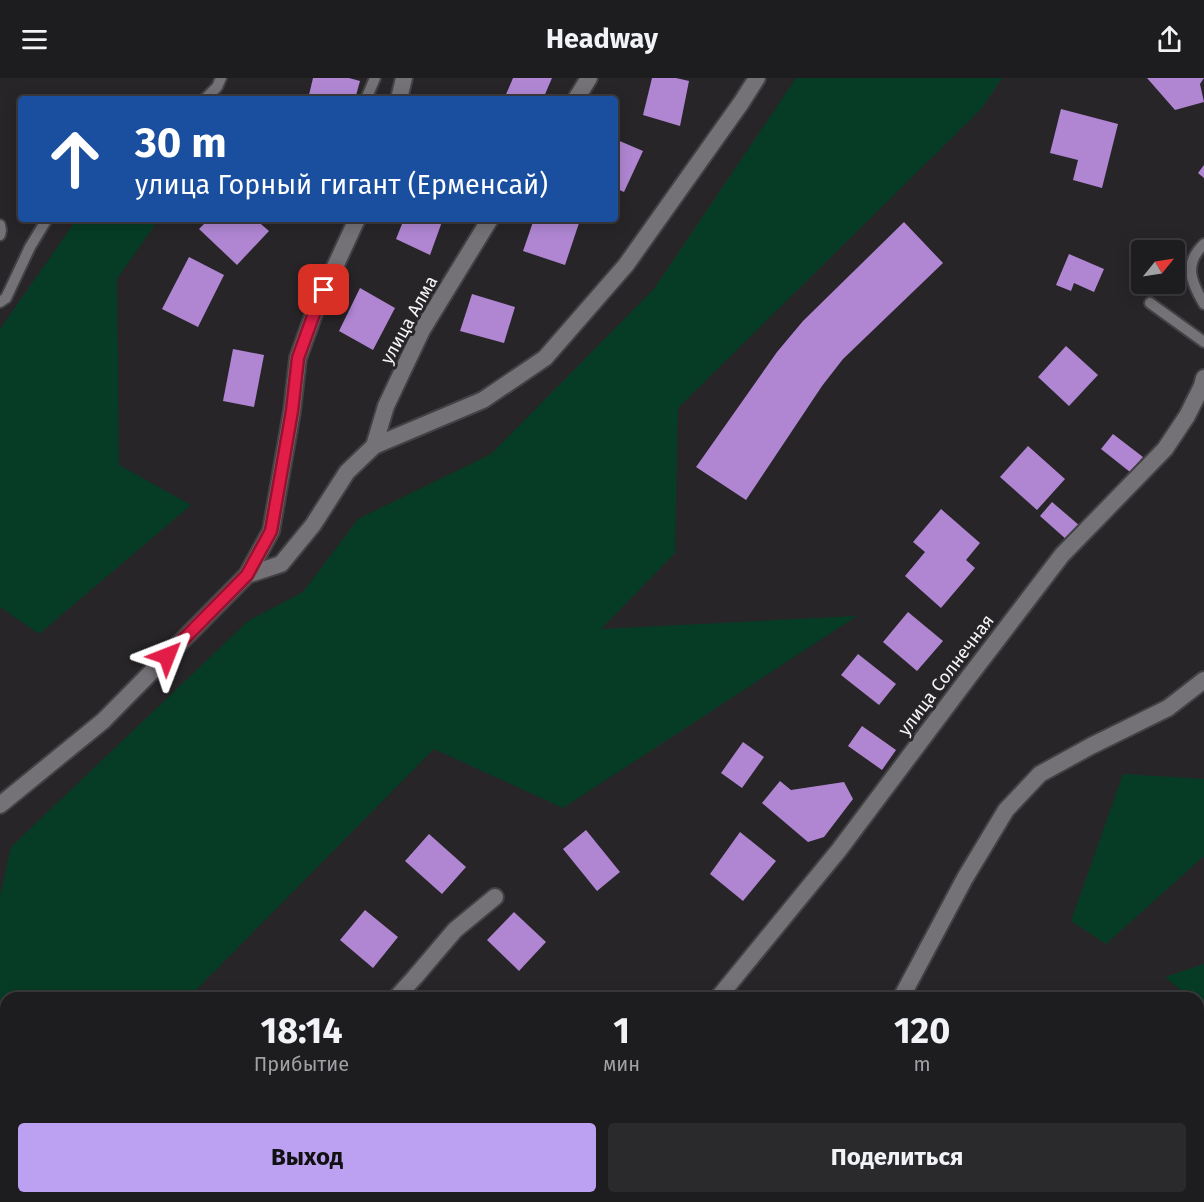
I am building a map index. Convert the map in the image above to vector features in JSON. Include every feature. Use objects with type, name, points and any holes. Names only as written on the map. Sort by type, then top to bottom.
[{"type":"street","points":[[400,96],[404,78]]},
{"type":"street","points":[[578,96],[589,78]]},
{"type":"street","points":[[247,575],[281,564],[313,525],[347,472],[374,446],[483,400],[545,358],[626,265],[757,78]]},
{"type":"street","points":[[0,805],[103,721],[247,575],[271,531],[292,411],[298,358],[316,308],[356,222]]},
{"type":"street","name":"улица Алма","points":[[374,446],[386,406],[422,330],[488,222]]},
{"type":"street","name":"улица Солнечная","points":[[723,992],[839,850],[1062,555],[1165,448],[1186,416],[1204,378]]},
{"type":"street","points":[[904,992],[965,878],[1006,810],[1040,774],[1168,708],[1204,680]]},
{"type":"street","points":[[401,992],[455,930],[495,897]]},
{"type":"lane","points":[[208,96],[217,87],[221,78]]},
{"type":"lane","points":[[367,96],[375,78]]},
{"type":"lane","points":[[0,302],[6,298],[45,222]]},
{"type":"lane","points":[[0,225],[0,235]]},
{"type":"lane","points":[[1204,244],[1197,250],[1191,265],[1193,285],[1204,304]]},
{"type":"lane","points":[[1150,303],[1204,342]]},
{"type":"green space","points":[[796,78],[1002,78],[982,108],[678,408],[675,553],[601,629],[857,616],[563,808],[434,749],[194,992],[0,992],[0,896],[11,847],[248,621],[303,592],[358,519],[491,454],[654,289]]},
{"type":"green space","points":[[75,222],[157,222],[117,279],[119,465],[191,505],[39,634],[0,607],[0,329]]},
{"type":"green space","points":[[1123,774],[1204,779],[1204,856],[1106,944],[1071,921]]},
{"type":"green space","points":[[1204,964],[1204,992],[1183,992],[1165,977]]},
{"type":"building","points":[[313,78],[349,78],[360,81],[356,96],[309,96]]},
{"type":"building","points":[[513,78],[552,78],[544,96],[505,96]]},
{"type":"building","points":[[652,78],[676,78],[689,81],[680,126],[643,115]]},
{"type":"building","points":[[1147,78],[1204,78],[1200,84],[1204,102],[1175,110]]},
{"type":"building","points":[[1061,109],[1118,124],[1102,188],[1073,180],[1078,160],[1050,153]]},
{"type":"building","points":[[618,140],[643,151],[624,192],[618,189]]},
{"type":"building","points":[[1204,165],[1204,178],[1198,173]]},
{"type":"building","points":[[206,222],[258,222],[269,231],[237,265],[199,229]]},
{"type":"building","points":[[403,222],[442,222],[430,255],[396,239]]},
{"type":"building","points":[[533,222],[579,223],[565,265],[523,251]]},
{"type":"building","points":[[904,222],[943,263],[843,359],[822,386],[746,500],[696,467],[777,352],[803,321]]},
{"type":"building","points":[[1069,254],[1104,269],[1094,292],[1074,283],[1071,291],[1056,285]]},
{"type":"building","points":[[189,257],[224,275],[198,327],[162,309]]},
{"type":"building","points":[[360,288],[395,308],[373,350],[339,331]]},
{"type":"building","points":[[472,294],[515,307],[504,343],[460,331]]},
{"type":"building","points":[[1066,346],[1098,375],[1069,406],[1038,377]]},
{"type":"building","points":[[233,349],[264,355],[254,407],[223,401]]},
{"type":"building","points":[[1113,434],[1143,457],[1130,472],[1101,449]]},
{"type":"building","points":[[1028,446],[1065,479],[1037,510],[1000,477]]},
{"type":"building","points":[[1052,502],[1080,526],[1067,540],[1040,516]]},
{"type":"building","points":[[941,509],[980,543],[966,560],[975,568],[941,608],[905,576],[925,552],[913,542]]},
{"type":"building","points":[[908,612],[943,641],[917,671],[883,642]]},
{"type":"building","points":[[858,654],[896,684],[879,705],[841,675]]},
{"type":"building","points":[[862,726],[896,750],[882,770],[848,746]]},
{"type":"building","points":[[743,742],[764,757],[742,788],[721,773]]},
{"type":"building","points":[[780,781],[791,790],[844,782],[853,799],[824,837],[808,842],[762,803]]},
{"type":"building","points":[[586,830],[620,872],[597,891],[563,849]]},
{"type":"building","points":[[740,832],[776,861],[743,901],[710,874]]},
{"type":"building","points":[[429,834],[466,867],[442,894],[405,861]]},
{"type":"building","points":[[365,910],[398,937],[373,968],[340,940]]},
{"type":"building","points":[[514,912],[546,942],[519,971],[487,940]]},
{"type":"route","points":[[167,656],[247,575],[271,531],[292,411],[298,358],[324,290]]}]
